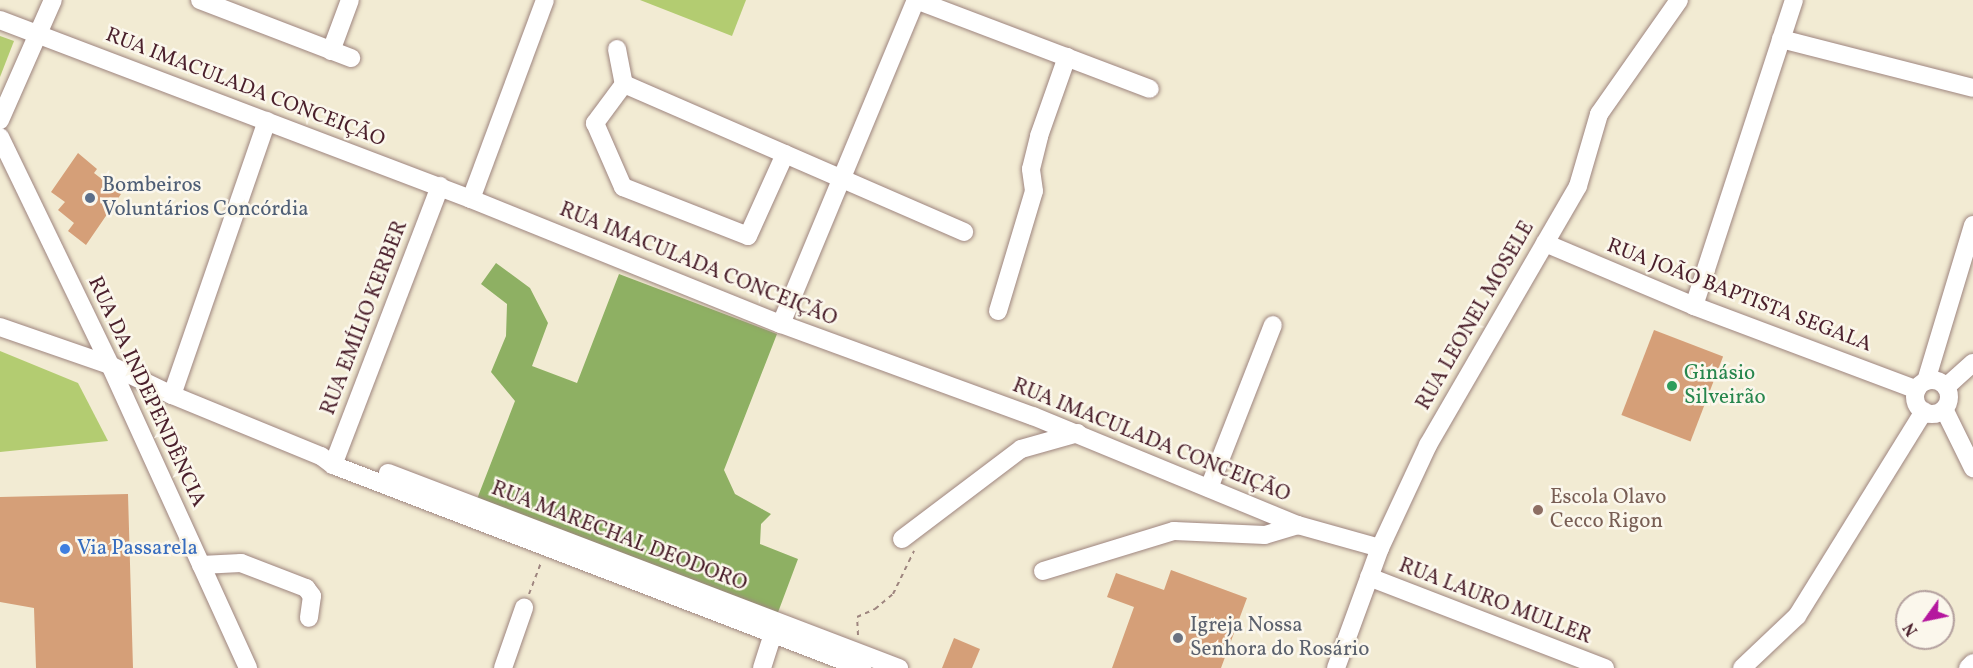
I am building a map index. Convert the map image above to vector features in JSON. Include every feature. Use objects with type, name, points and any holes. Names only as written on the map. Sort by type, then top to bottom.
[{"type":"street","points":[[0,120],[53,0]]},
{"type":"street","points":[[200,0],[351,58]]},
{"type":"street","points":[[331,51],[350,0]]},
{"type":"street","points":[[471,199],[545,0]]},
{"type":"street","points":[[781,324],[916,0],[1150,88]]},
{"type":"street","name":"RUA LEONEL MOSELE","points":[[1336,668],[1380,548],[1428,445],[1578,186],[1599,114],[1679,0]]},
{"type":"street","points":[[1694,306],[1794,0]]},
{"type":"street","name":"RUA IMACULADA CONCEIÇÃO","points":[[0,20],[440,186],[781,324],[1078,433],[1298,525],[1380,548]]},
{"type":"street","points":[[1781,39],[1973,88]]},
{"type":"street","points":[[617,49],[624,84],[595,123],[623,188],[748,236],[785,154]]},
{"type":"street","points":[[998,310],[1034,191],[1031,168],[1039,136],[1067,57]]},
{"type":"street","points":[[624,84],[964,232]]},
{"type":"street","points":[[171,396],[267,121]]},
{"type":"street","name":"RUA DA INDEPENDÊNCIA","points":[[0,137],[110,365],[248,668]]},
{"type":"street","name":"RUA EMÍLIO KERBER","points":[[331,459],[440,186]]},
{"type":"street","points":[[1922,386],[1937,381],[1946,387],[1949,400],[1944,409],[1934,414],[1924,411],[1917,404],[1922,386],[1973,225]]},
{"type":"street","name":"RUA JOÃO BAPTISTA SEGALA","points":[[1545,243],[1694,306],[1922,386]]},
{"type":"street","points":[[1209,488],[1274,325]]},
{"type":"street","name":"RUA MARECHAL DEODORO","points":[[0,327],[110,365],[171,396],[772,634]]},
{"type":"street","points":[[1946,387],[1973,363]]},
{"type":"street","points":[[1944,409],[1973,468]]},
{"type":"street","points":[[1742,668],[1797,616],[1924,411]]},
{"type":"street","points":[[902,539],[924,524],[975,481],[1021,449],[1078,433]]},
{"type":"street","name":"RUA MARECHAL DEODORO","points":[[331,459],[546,549],[772,634],[866,663],[899,668]]},
{"type":"street","points":[[1043,571],[1174,531],[1265,535],[1298,525]]},
{"type":"street","points":[[201,565],[241,562],[306,588],[312,596],[309,618]]},
{"type":"street","name":"RUA LAURO MULLER","points":[[1369,577],[1605,668]]},
{"type":"street","points":[[503,668],[524,608]]},
{"type":"street","points":[[752,668],[757,655],[772,634]]},
{"type":"street","points":[[762,668],[772,634]]},
{"type":"street","points":[[1968,668],[1973,663]]},
{"type":"path","points":[[866,663],[858,640],[857,617],[876,609],[892,594],[924,524]]},
{"type":"path","points":[[524,608],[546,549]]},
{"type":"green space","points":[[640,0],[746,0],[732,36]]},
{"type":"green space","points":[[0,36],[14,41],[0,77]]},
{"type":"green space","points":[[496,263],[530,288],[548,323],[532,366],[577,383],[619,274],[777,334],[724,470],[735,494],[771,514],[761,524],[760,544],[798,559],[777,615],[477,499],[515,401],[491,372],[506,336],[507,304],[481,284]]},
{"type":"green space","points":[[0,351],[78,383],[108,441],[0,452]]},
{"type":"building","name":"Bombeiros Voluntários Concórdia","points":[[78,153],[97,169],[94,173],[121,194],[86,245],[68,231],[74,223],[58,210],[65,202],[51,192]]},
{"type":"building","name":"Ginásio Silveirão","points":[[1654,330],[1723,357],[1690,441],[1621,415]]},
{"type":"building","name":"Via Passarela","points":[[128,494],[133,668],[36,668],[34,608],[0,602],[0,497]]},
{"type":"building","name":"Igreja Nossa Senhora do Rosário","points":[[1171,570],[1247,598],[1221,668],[1112,668],[1134,607],[1107,597],[1116,573],[1164,590]]},
{"type":"building","points":[[954,638],[980,649],[972,668],[942,668]]},
{"type":"place","name":"Bombeiros Voluntários Concórdia","points":[[90,198]]},
{"type":"place","name":"Ginásio Silveirão","points":[[1672,386]]},
{"type":"place","name":"Escola Olavo Cecco Rigon","points":[[1538,510]]},
{"type":"place","name":"Via Passarela","points":[[65,549]]},
{"type":"place","name":"Igreja Nossa Senhora do Rosário","points":[[1178,638]]}]
